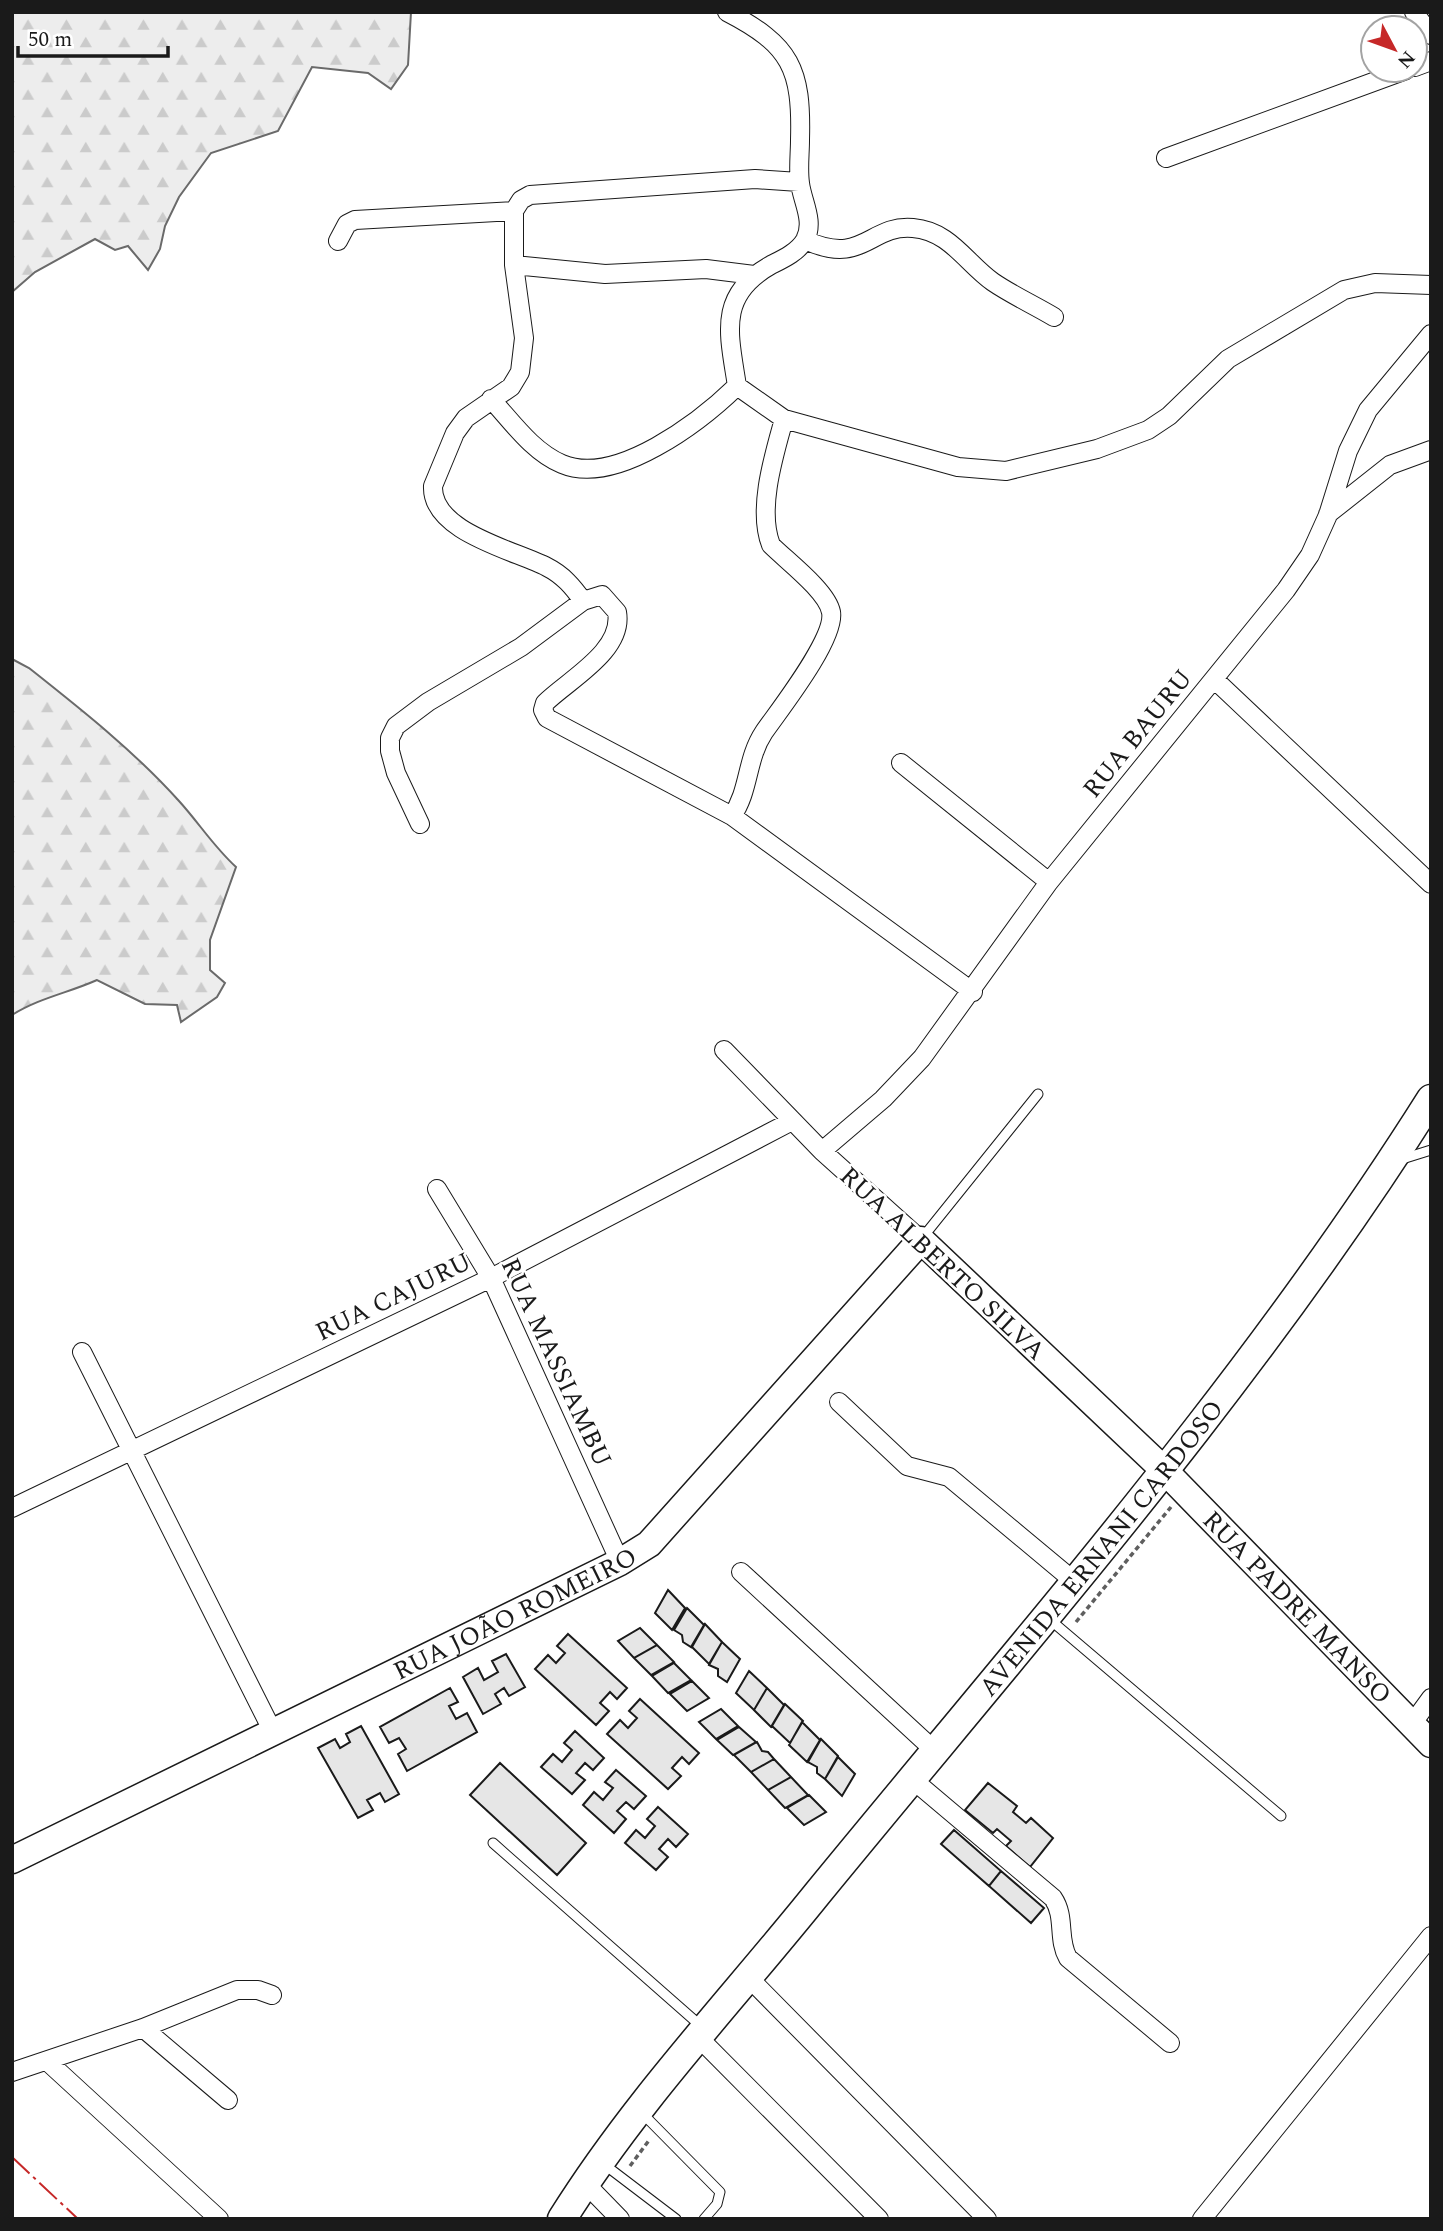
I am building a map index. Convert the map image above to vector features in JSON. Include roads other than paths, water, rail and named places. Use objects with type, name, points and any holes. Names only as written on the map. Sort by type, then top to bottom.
[{"type":"main road","name":"AVENIDA ERNANI CARDOSO","points":[[562,2219],[592,2172],[701,2033],[1166,1471],[1251,1359],[1390,1163],[1431,1099]]},
{"type":"street","points":[[727,12],[761,31],[778,47],[797,79],[801,99],[799,182],[809,220],[805,240],[783,259],[754,275],[736,296],[730,319],[737,386],[785,419],[958,467],[1006,471],[1097,449],[1148,430],[1169,416],[1228,359],[1344,290],[1375,283],[1431,285]]},
{"type":"street","points":[[1414,12],[1431,35]]},
{"type":"street","points":[[1166,158],[1368,84]]},
{"type":"street","points":[[583,601],[558,574],[457,527],[436,504],[433,486],[455,433],[466,418],[516,382],[524,356],[514,265],[514,211],[520,200],[530,195],[755,178],[799,182]]},
{"type":"street","points":[[338,241],[347,224],[355,220],[514,211]]},
{"type":"street","points":[[805,240],[832,250],[845,251],[896,230],[912,228],[932,232],[958,248],[991,280],[1054,317]]},
{"type":"street","points":[[514,265],[605,274],[706,270],[754,275]]},
{"type":"street","points":[[1214,679],[1310,555],[1328,515],[1348,451],[1363,419],[1378,395],[1431,334]]},
{"type":"street","points":[[491,399],[524,435],[553,460],[565,466],[595,468],[622,462],[659,445],[705,415],[737,386]]},
{"type":"street","points":[[732,816],[743,797],[754,748],[815,656],[829,630],[832,617],[825,599],[769,540],[768,491],[785,419]]},
{"type":"street","points":[[1328,515],[1390,465],[1431,450]]},
{"type":"street","points":[[419,824],[396,772],[390,751],[390,738],[396,726],[428,702],[533,639],[583,601],[599,595],[606,597],[617,612],[617,626],[606,648],[545,703],[543,710],[547,718],[732,816],[973,992]]},
{"type":"street","name":"RUA BAURU","points":[[822,1151],[904,1079],[973,992],[1049,882],[1214,679],[1431,884]]},
{"type":"street","points":[[901,763],[1049,882]]},
{"type":"street","name":"RUA ALBERTO SILVA","points":[[724,1051],[822,1151],[1166,1471]]},
{"type":"street","name":"RUA CAJURU","points":[[12,1508],[491,1278],[792,1121]]},
{"type":"street","name":"RUA MASSIAMBU","points":[[438,1189],[491,1278],[620,1562]]},
{"type":"street","name":"RUA JOÃO ROMEIRO","points":[[12,1860],[274,1734],[620,1562],[649,1544],[670,1524],[920,1240]]},
{"type":"street","points":[[82,1352],[274,1734]]},
{"type":"street","points":[[839,1402],[907,1465],[949,1477],[1075,1583]]},
{"type":"street","name":"RUA PADRE MANSO","points":[[1166,1471],[1431,1744]]},
{"type":"street","points":[[741,1572],[935,1751]]},
{"type":"street","points":[[1412,1724],[1431,1698]]},
{"type":"street","points":[[912,1779],[1053,1898],[1062,1916],[1062,1944],[1068,1958],[1170,2043]]},
{"type":"street","points":[[1202,2219],[1431,1936]]},
{"type":"street","points":[[749,1978],[987,2219]]},
{"type":"street","points":[[12,2072],[143,2028],[237,1990],[258,1990],[272,1995]]},
{"type":"street","points":[[143,2028],[228,2100]]},
{"type":"street","points":[[701,2033],[879,2219]]},
{"type":"street","points":[[47,2061],[219,2219]]},
{"type":"street","points":[[592,2172],[620,2219]]},
{"type":"lane","points":[[920,1240],[1038,1094]]},
{"type":"lane","points":[[1390,1163],[1431,1150]]},
{"type":"lane","points":[[1047,1617],[1281,1816]]},
{"type":"lane","points":[[492,1843],[701,2033]]},
{"type":"lane","points":[[639,2111],[720,2192],[717,2204],[704,2219]]},
{"type":"lane","points":[[592,2172],[676,2219]]}]
